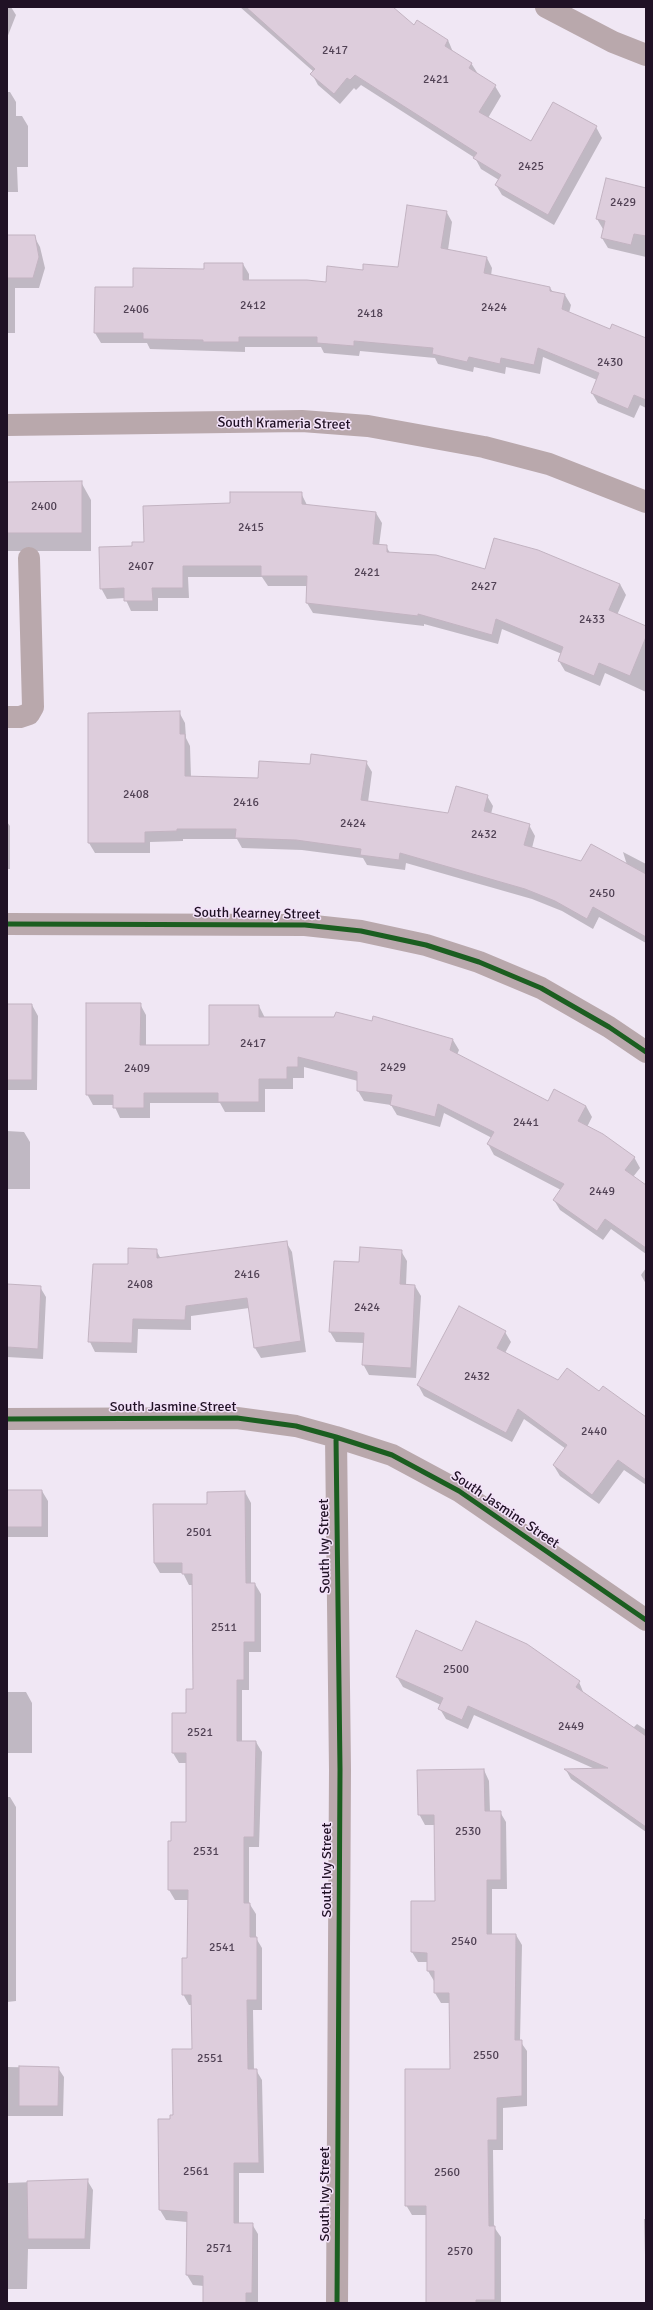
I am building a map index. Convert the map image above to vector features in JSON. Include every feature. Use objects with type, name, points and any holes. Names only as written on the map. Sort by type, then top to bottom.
[{"type":"street","points":[[546,7],[612,42],[646,55]]},
{"type":"street","name":"South Krameria Street","points":[[7,425],[302,421],[368,426],[484,447],[542,462],[596,481],[646,502]]},
{"type":"street","points":[[7,717],[20,717],[29,714],[33,707],[29,558]]},
{"type":"street","name":"South Kearney Street","points":[[7,924],[304,925],[361,931],[432,947],[479,962],[541,988],[609,1027],[646,1052]]},
{"type":"street","name":"South Jasmine Street","points":[[7,1419],[237,1418],[296,1426],[336,1437],[392,1456],[459,1491],[646,1620]]},
{"type":"street","name":"South Ivy Street","points":[[336,1437],[340,1770],[337,2303]]},
{"type":"building","points":[[246,7],[393,7],[414,25],[417,20],[448,40],[445,46],[472,63],[469,68],[496,85],[479,112],[531,141],[553,102],[597,126],[548,215],[495,185],[501,175],[473,158],[477,153],[355,75],[350,80],[347,78],[334,94],[310,74],[315,69]]},
{"type":"building","points":[[606,178],[646,188],[646,236],[634,234],[631,245],[601,238],[605,221],[596,219]]},
{"type":"building","points":[[407,205],[447,211],[441,248],[487,257],[484,273],[550,287],[550,291],[565,294],[562,309],[610,329],[612,324],[646,338],[646,400],[634,395],[628,409],[591,393],[599,373],[538,348],[534,365],[501,358],[500,364],[469,357],[467,362],[432,354],[433,348],[354,341],[354,346],[317,343],[317,337],[239,337],[239,342],[203,342],[203,340],[143,339],[143,333],[94,333],[95,287],[133,287],[133,268],[204,269],[204,263],[243,263],[243,280],[307,280],[326,282],[327,266],[363,270],[363,264],[398,267]]},
{"type":"building","points":[[7,235],[35,235],[39,257],[33,278],[7,278]]},
{"type":"building","points":[[82,481],[82,533],[7,533],[7,482]]},
{"type":"building","points":[[230,492],[302,492],[302,504],[376,512],[373,544],[387,545],[387,552],[436,555],[485,569],[494,538],[538,550],[620,584],[609,610],[646,626],[646,637],[630,676],[599,663],[594,676],[558,661],[563,647],[496,619],[492,635],[418,614],[418,616],[306,603],[307,576],[261,576],[261,566],[183,566],[183,588],[152,588],[153,601],[124,601],[124,588],[100,589],[99,547],[132,546],[132,542],[144,542],[143,506],[230,503]]},
{"type":"building","points":[[180,711],[180,734],[185,734],[185,776],[258,778],[259,761],[310,764],[311,754],[367,761],[361,800],[448,813],[456,786],[488,795],[484,811],[530,824],[524,845],[581,861],[591,844],[646,874],[646,937],[593,907],[587,919],[555,901],[525,889],[400,853],[399,860],[360,855],[361,849],[296,840],[235,838],[236,829],[177,829],[177,831],[145,832],[145,843],[88,843],[88,713]]},
{"type":"building","points":[[86,1003],[141,1003],[140,1045],[209,1045],[209,1005],[259,1005],[259,1017],[334,1017],[336,1012],[372,1021],[373,1016],[453,1039],[450,1050],[548,1101],[554,1089],[586,1106],[578,1121],[603,1134],[635,1157],[625,1170],[646,1185],[646,1248],[605,1219],[597,1231],[553,1200],[564,1184],[487,1144],[494,1132],[438,1104],[435,1117],[390,1105],[392,1095],[357,1091],[357,1072],[298,1057],[298,1067],[287,1067],[287,1079],[259,1079],[259,1102],[218,1102],[218,1093],[144,1093],[144,1108],[113,1108],[113,1095],[86,1095]]},
{"type":"building","points":[[7,1004],[32,1004],[32,1080],[7,1080]]},
{"type":"building","points":[[287,1241],[301,1341],[254,1348],[247,1298],[186,1306],[185,1320],[133,1319],[132,1343],[88,1342],[93,1264],[128,1264],[128,1248],[157,1249],[157,1258]]},
{"type":"building","points":[[360,1247],[402,1250],[400,1284],[415,1285],[411,1368],[362,1365],[364,1333],[329,1332],[334,1261],[359,1262]]},
{"type":"building","points":[[7,1284],[41,1286],[38,1349],[7,1347]]},
{"type":"building","points":[[459,1306],[506,1331],[497,1348],[558,1380],[567,1368],[599,1391],[603,1386],[646,1417],[646,1480],[618,1460],[592,1495],[553,1465],[567,1445],[518,1409],[506,1433],[417,1385]]},
{"type":"building","points":[[7,1490],[42,1490],[42,1527],[7,1527]]},
{"type":"building","points":[[245,1491],[246,1583],[255,1583],[255,1642],[244,1642],[244,1680],[237,1680],[237,1741],[256,1741],[254,1837],[244,1837],[244,1903],[250,1903],[250,1937],[257,1937],[257,2000],[247,2000],[248,2069],[257,2069],[259,2163],[234,2163],[234,2223],[253,2223],[252,2293],[246,2293],[246,2303],[203,2303],[203,2276],[186,2275],[187,2212],[159,2210],[158,2119],[170,2119],[170,2115],[173,2115],[172,2049],[192,2049],[191,1995],[182,1995],[182,1958],[187,1958],[188,1890],[168,1890],[168,1841],[171,1841],[171,1822],[186,1822],[186,1753],[172,1753],[172,1713],[186,1713],[186,1689],[193,1689],[192,1574],[182,1574],[182,1563],[154,1563],[153,1504],[207,1504],[207,1492]]},
{"type":"building","points":[[476,1621],[527,1644],[580,1681],[576,1687],[646,1736],[646,1827],[564,1769],[608,1768],[468,1706],[462,1720],[438,1709],[443,1698],[396,1677],[416,1630],[462,1651]]},
{"type":"building","points":[[484,1769],[485,1811],[501,1811],[501,1880],[487,1880],[487,1934],[516,1934],[515,2040],[522,2040],[522,2096],[497,2098],[497,2140],[488,2140],[489,2226],[495,2226],[495,2300],[476,2300],[476,2303],[426,2303],[426,2206],[405,2206],[405,2069],[450,2069],[449,1993],[434,1993],[434,1971],[427,1971],[427,1953],[411,1952],[411,1901],[435,1901],[434,1815],[418,1815],[417,1770]]},
{"type":"building","points":[[19,2066],[59,2067],[58,2106],[19,2106]]},
{"type":"building","points":[[88,2179],[85,2239],[28,2239],[27,2181]]},
{"type":"cycle path","points":[[7,924],[305,925],[361,931],[426,945],[479,962],[541,988],[609,1027],[646,1052]]},
{"type":"cycle path","points":[[7,1419],[237,1418],[296,1426],[336,1437],[392,1455],[459,1491],[646,1620]]},
{"type":"cycle path","points":[[336,1437],[340,1770],[337,2303]]}]
